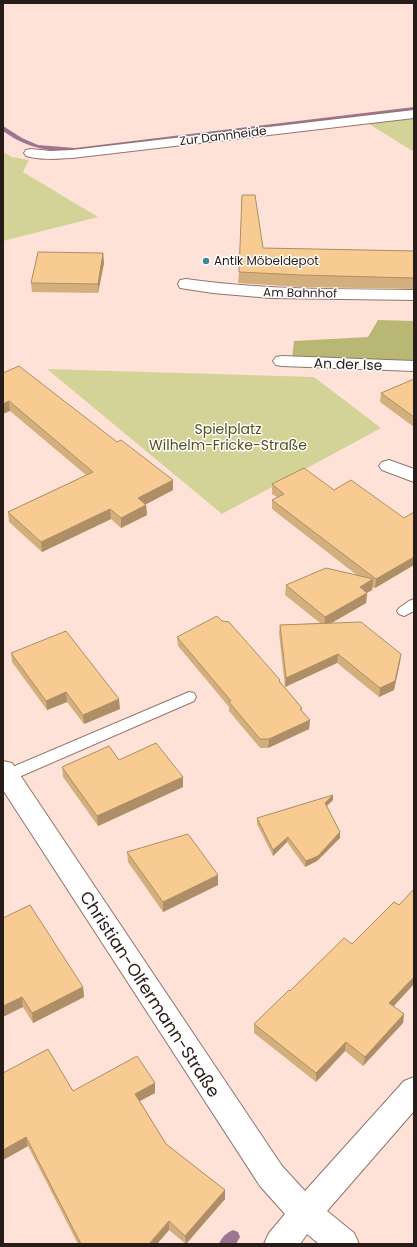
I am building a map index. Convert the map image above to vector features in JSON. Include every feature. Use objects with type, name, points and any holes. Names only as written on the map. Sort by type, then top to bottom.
[{"type":"street","name":"Zur Dannheide","points":[[32,153],[50,155],[72,154],[414,114]]},
{"type":"street","name":"Am Bahnhof","points":[[186,284],[206,288],[264,292],[414,295]]},
{"type":"street","name":"An der Ise","points":[[282,361],[414,366]]},
{"type":"street","points":[[389,466],[414,476]]},
{"type":"street","name":"Christian-Olfermann-Straße","points":[[5,773],[270,1176],[305,1213],[343,1244]]},
{"type":"street","points":[[280,1244],[305,1213],[414,1090]]},
{"type":"lane","points":[[5,773],[189,697]]},
{"type":"green space","points":[[414,118],[414,152],[369,124]]},
{"type":"green space","points":[[3,152],[12,157],[29,160],[23,172],[98,217],[3,241]]},
{"type":"green space","name":"Spielplatz Wilhelm-Fricke-Straße","points":[[47,369],[314,377],[381,428],[222,514]]},
{"type":"shaded area","points":[[378,320],[414,321],[414,361],[292,358],[294,341],[368,337]]},
{"type":"building","points":[[242,195],[255,195],[263,248],[414,251],[414,278],[239,272]]},
{"type":"building","points":[[38,252],[103,253],[98,284],[31,283]]},
{"type":"building","points":[[19,366],[117,442],[121,440],[173,480],[138,498],[146,505],[121,518],[110,509],[41,542],[8,512],[93,472],[9,401],[3,404],[3,373]]},
{"type":"building","points":[[414,379],[414,417],[381,393]]},
{"type":"building","points":[[304,468],[334,490],[351,480],[404,518],[414,512],[414,557],[376,579],[272,500],[284,494],[272,484]]},
{"type":"building","points":[[326,568],[373,579],[360,587],[367,593],[325,617],[286,585]]},
{"type":"building","points":[[217,616],[222,621],[229,622],[280,680],[279,681],[302,708],[300,709],[310,720],[269,739],[260,739],[229,702],[231,701],[177,637]]},
{"type":"building","points":[[361,622],[401,654],[395,681],[380,688],[338,654],[286,678],[280,625]]},
{"type":"building","points":[[66,631],[119,699],[83,715],[66,692],[46,701],[11,653]]},
{"type":"building","points":[[156,743],[183,777],[97,816],[62,767],[109,746],[119,760]]},
{"type":"building","points":[[333,795],[325,803],[340,832],[318,856],[306,861],[288,837],[273,850],[257,818]]},
{"type":"building","points":[[188,834],[218,875],[163,902],[127,852]]},
{"type":"building","points":[[414,889],[414,977],[389,1003],[404,1014],[365,1057],[346,1042],[316,1073],[254,1024],[344,938],[352,944],[394,902],[399,905]]},
{"type":"building","points":[[30,905],[83,987],[32,1013],[22,997],[3,1006],[3,918]]},
{"type":"building","points":[[48,1049],[73,1091],[137,1056],[155,1083],[135,1094],[166,1144],[225,1190],[185,1236],[169,1221],[149,1244],[81,1244],[26,1137],[3,1150],[3,1073]]},
{"type":"waterway","points":[[3,128],[20,139],[36,146],[75,150],[414,109]]},
{"type":"waterway","points":[[226,1244],[233,1237]]},
{"type":"place","name":"Antik Möbeldepot","points":[[206,261]]}]
